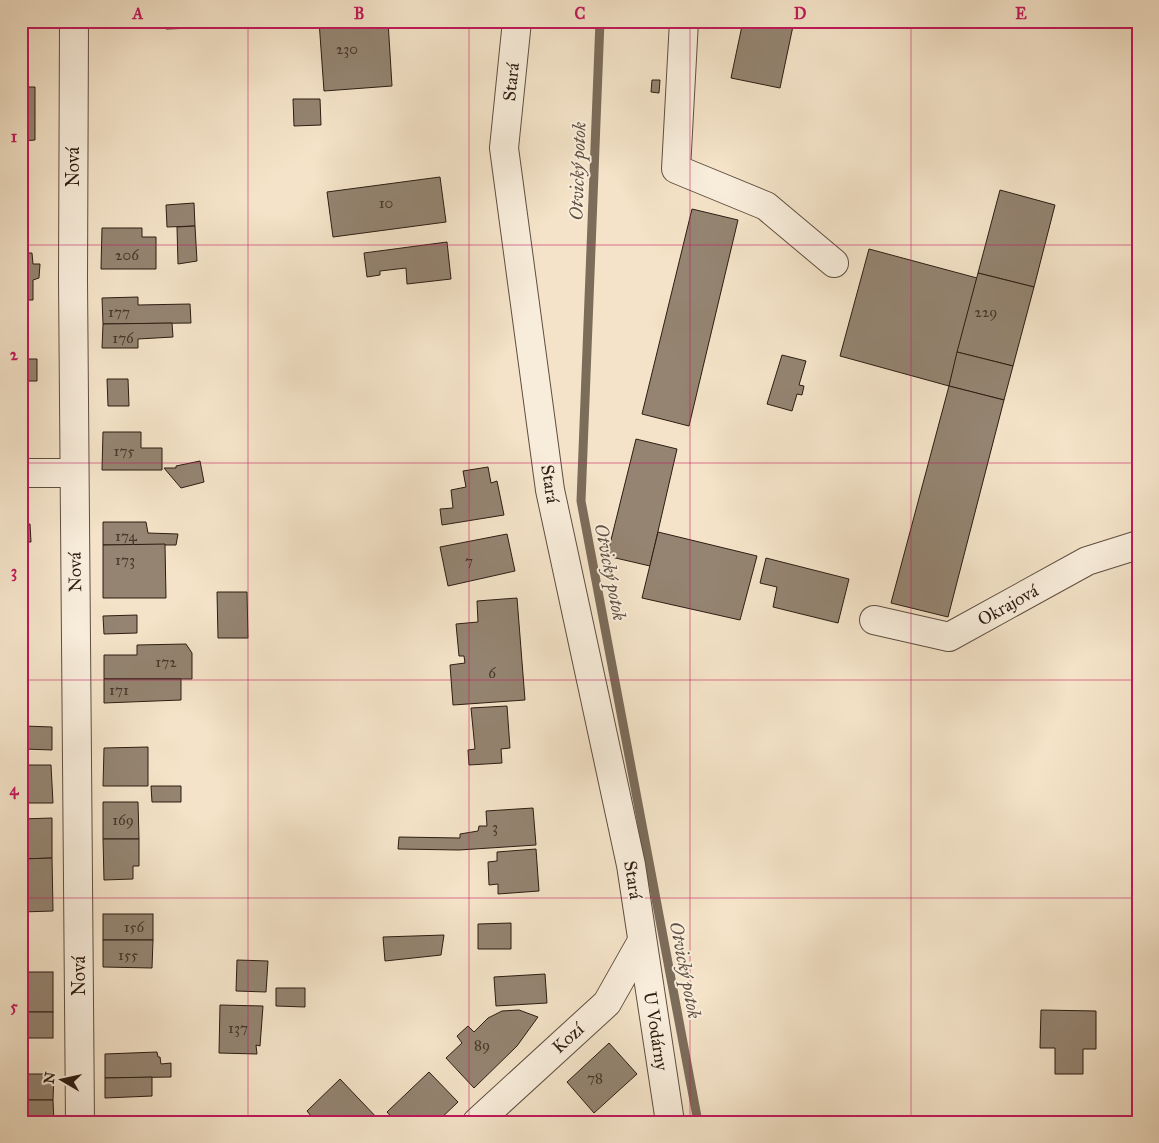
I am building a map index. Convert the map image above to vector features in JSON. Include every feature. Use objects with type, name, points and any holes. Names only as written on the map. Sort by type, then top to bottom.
[{"type":"street","name":"Nová","points":[[74,21],[72,280],[80,1122]]},
{"type":"street","name":"Stará","points":[[517,21],[504,148],[546,461],[550,490],[631,864],[642,941]]},
{"type":"street","points":[[684,21],[676,169],[766,206],[834,263]]},
{"type":"street","points":[[21,473],[74,472]]},
{"type":"street","name":"Okrajová","points":[[874,620],[949,637],[1087,561],[1138,545]]},
{"type":"street","name":"Kozí","points":[[477,1122],[607,1003],[642,941]]},
{"type":"street","name":"U Vodárny","points":[[642,941],[670,1122]]},
{"type":"building","points":[[165,21],[225,21],[225,27],[166,29]]},
{"type":"building","points":[[319,21],[388,21],[392,86],[324,91]]},
{"type":"building","points":[[743,21],[835,21],[833,28],[793,26],[780,88],[731,78]]},
{"type":"building","points":[[26,69],[26,87],[35,87],[35,140],[21,141],[21,70]]},
{"type":"building","points":[[652,80],[660,80],[659,93],[651,92]]},
{"type":"building","points":[[293,99],[320,99],[321,125],[294,126]]},
{"type":"building","points":[[440,177],[446,222],[333,237],[327,192]]},
{"type":"building","points":[[1000,190],[1055,205],[1034,287],[978,273]]},
{"type":"building","points":[[194,203],[195,226],[167,227],[166,205]]},
{"type":"building","points":[[692,209],[738,220],[689,426],[642,414]]},
{"type":"building","points":[[195,226],[197,261],[178,264],[177,227]]},
{"type":"building","points":[[102,228],[142,228],[142,237],[156,237],[156,269],[101,269]]},
{"type":"building","points":[[447,242],[451,279],[407,284],[406,268],[380,271],[380,275],[367,277],[364,253]]},
{"type":"building","points":[[869,249],[977,278],[949,386],[840,356]]},
{"type":"building","points":[[21,253],[32,253],[33,264],[40,264],[39,278],[33,280],[33,300],[21,300]]},
{"type":"building","points":[[978,273],[1034,287],[1013,366],[957,352]]},
{"type":"building","points":[[138,297],[138,305],[190,304],[191,323],[103,324],[102,298]]},
{"type":"building","points":[[172,323],[173,337],[138,339],[138,348],[102,348],[103,324]]},
{"type":"building","points":[[957,352],[1013,366],[1004,400],[949,386]]},
{"type":"building","points":[[782,355],[806,361],[799,385],[804,386],[802,395],[797,394],[792,411],[767,404]]},
{"type":"building","points":[[21,359],[37,359],[37,381],[28,381],[27,405],[21,405]]},
{"type":"building","points":[[107,379],[128,379],[129,406],[108,406]]},
{"type":"building","points":[[949,386],[1004,400],[948,617],[891,603]]},
{"type":"building","points":[[103,432],[141,432],[141,448],[162,448],[162,470],[102,470]]},
{"type":"building","points":[[636,439],[677,449],[650,566],[607,556]]},
{"type":"building","points":[[200,461],[204,482],[181,488],[164,468],[176,468],[176,466]]},
{"type":"building","points":[[488,467],[491,483],[497,481],[504,515],[442,525],[440,509],[453,508],[451,490],[466,487],[463,471]]},
{"type":"building","points":[[21,510],[24,510],[23,524],[30,524],[31,542],[24,542],[24,556],[21,556]]},
{"type":"building","points":[[103,522],[146,522],[148,533],[178,534],[176,545],[103,545]]},
{"type":"building","points":[[658,532],[757,556],[740,620],[642,598]]},
{"type":"building","points":[[507,534],[515,571],[448,586],[440,547]]},
{"type":"building","points":[[165,544],[166,598],[103,598],[103,545]]},
{"type":"building","points":[[766,558],[849,579],[838,623],[773,607],[777,587],[760,583]]},
{"type":"building","points":[[217,592],[247,592],[248,638],[218,638]]},
{"type":"building","points":[[517,598],[525,700],[453,705],[450,665],[465,663],[464,656],[459,656],[456,624],[478,622],[477,601]]},
{"type":"building","points":[[137,615],[137,633],[104,634],[103,616]]},
{"type":"building","points":[[21,627],[28,627],[28,677],[21,677]]},
{"type":"building","points":[[186,644],[192,653],[192,679],[104,679],[104,655],[137,655],[137,645]]},
{"type":"building","points":[[104,679],[181,679],[181,700],[104,703]]},
{"type":"building","points":[[507,706],[510,748],[501,749],[502,763],[469,765],[468,750],[475,749],[471,708]]},
{"type":"building","points":[[24,726],[52,727],[52,750],[24,749]]},
{"type":"building","points":[[148,747],[148,786],[103,786],[104,748]]},
{"type":"building","points":[[21,765],[51,765],[53,803],[21,803]]},
{"type":"building","points":[[151,786],[181,786],[181,802],[152,802]]},
{"type":"building","points":[[103,802],[138,802],[139,839],[103,839]]},
{"type":"building","points":[[533,808],[536,845],[459,850],[398,849],[399,837],[460,838],[460,834],[478,831],[479,826],[487,826],[486,811]]},
{"type":"building","points":[[52,818],[52,858],[21,859],[21,819]]},
{"type":"building","points":[[103,839],[139,839],[139,866],[133,866],[133,879],[104,880]]},
{"type":"building","points":[[536,849],[539,891],[498,894],[498,884],[489,885],[488,862],[497,861],[497,852]]},
{"type":"building","points":[[52,858],[53,911],[21,912],[21,859]]},
{"type":"building","points":[[103,914],[153,914],[153,940],[103,940]]},
{"type":"building","points":[[511,923],[511,949],[478,949],[478,924]]},
{"type":"building","points":[[444,935],[441,955],[385,961],[383,937]]},
{"type":"building","points":[[103,940],[153,940],[152,968],[103,967]]},
{"type":"building","points":[[237,960],[268,961],[266,992],[236,991]]},
{"type":"building","points":[[21,972],[53,972],[53,1012],[21,1012]]},
{"type":"building","points":[[545,974],[547,1003],[496,1006],[494,977]]},
{"type":"building","points":[[276,988],[305,988],[305,1007],[276,1006]]},
{"type":"building","points":[[220,1005],[263,1006],[260,1046],[256,1045],[257,1054],[219,1053]]},
{"type":"building","points":[[519,1010],[538,1017],[517,1046],[474,1088],[446,1058],[462,1043],[457,1036],[468,1026],[474,1032],[488,1018],[502,1011]]},
{"type":"building","points":[[1041,1010],[1096,1011],[1096,1049],[1083,1049],[1083,1074],[1055,1074],[1055,1048],[1040,1048]]},
{"type":"building","points":[[21,1012],[53,1012],[53,1038],[21,1038]]},
{"type":"building","points":[[609,1043],[637,1074],[594,1113],[567,1082]]},
{"type":"building","points":[[157,1052],[161,1064],[171,1063],[171,1077],[105,1078],[105,1054]]},
{"type":"building","points":[[429,1072],[458,1102],[437,1122],[396,1122],[387,1112]]},
{"type":"building","points":[[21,1074],[54,1074],[53,1100],[21,1100]]},
{"type":"building","points":[[152,1077],[152,1096],[105,1098],[105,1078]]},
{"type":"building","points":[[340,1079],[379,1120],[377,1122],[375,1120],[373,1122],[316,1122],[307,1111]]},
{"type":"building","points":[[21,1100],[53,1100],[54,1122],[21,1122]]},
{"type":"waterway","name":"Otvický potok","points":[[600,21],[581,501],[698,1122]]}]
